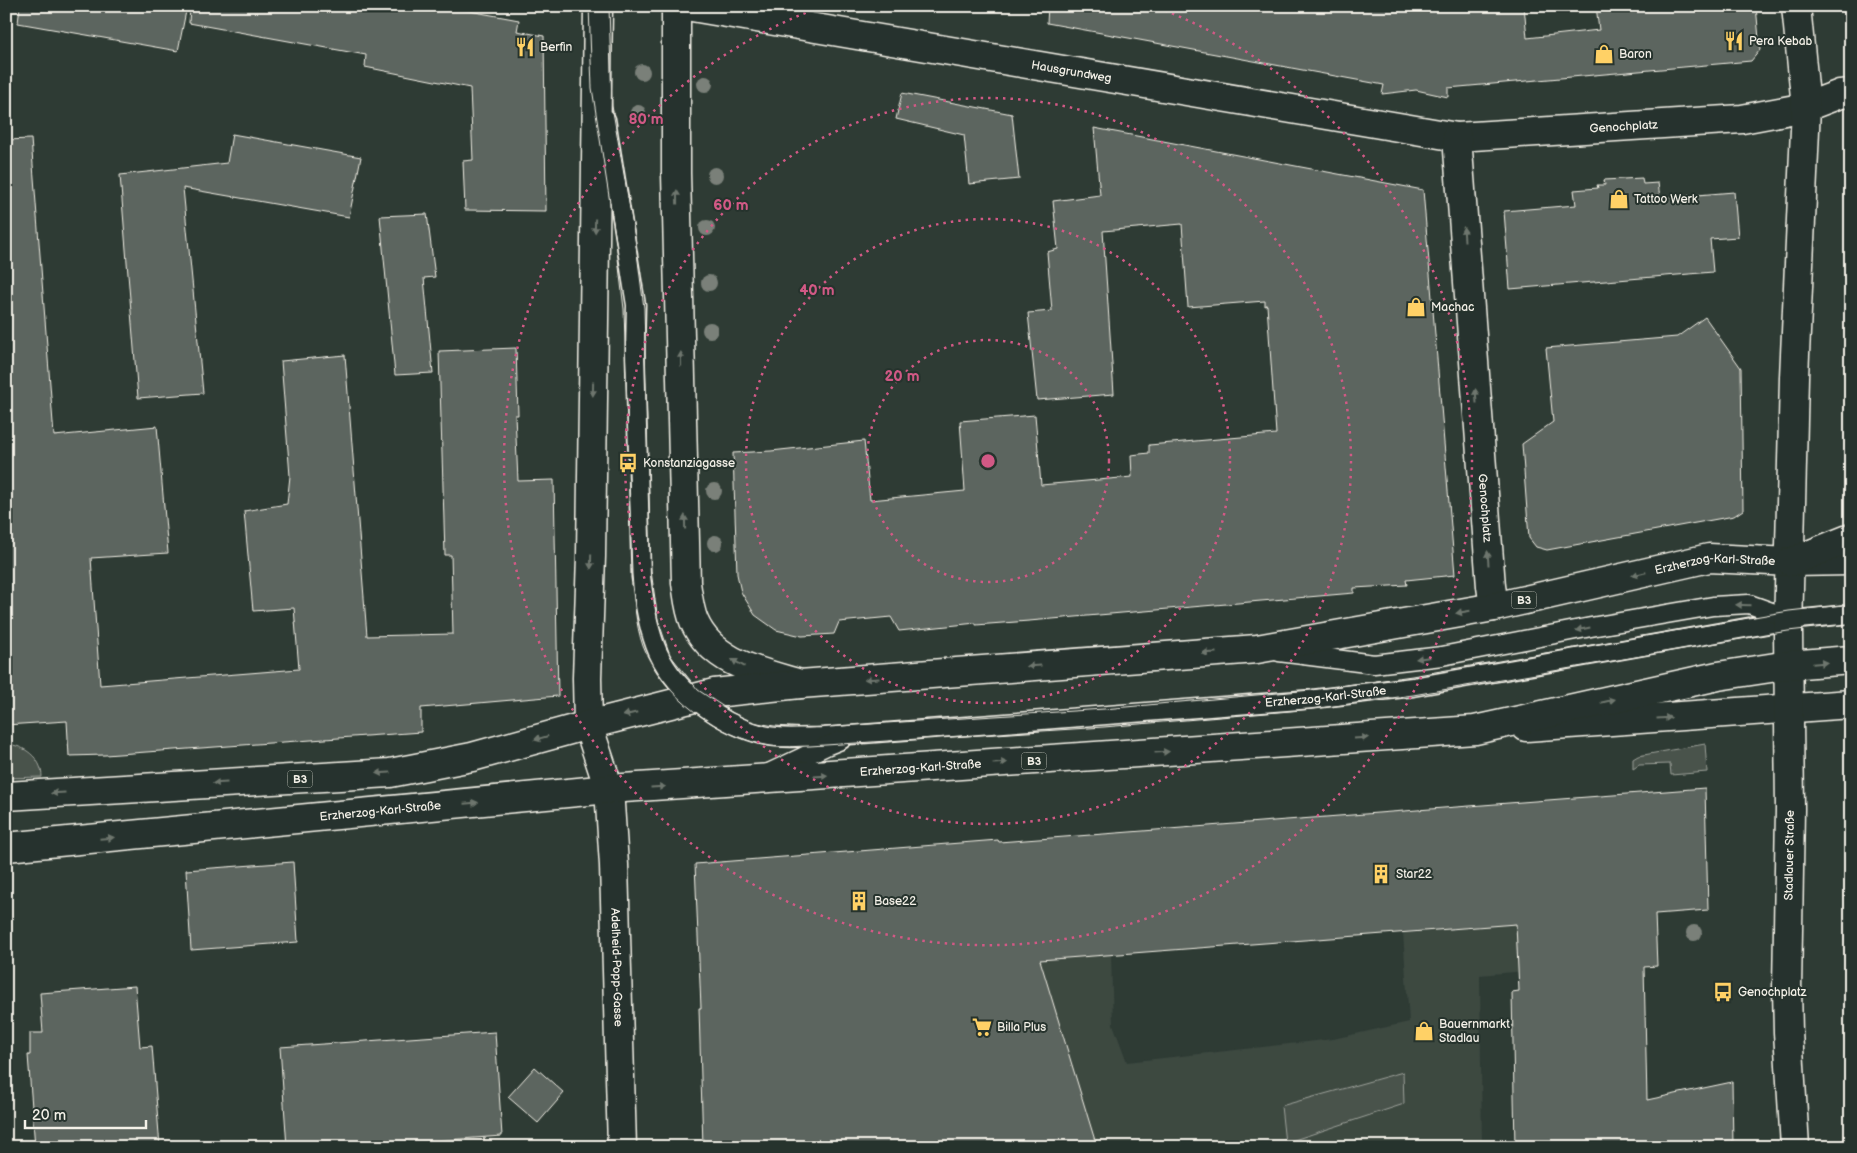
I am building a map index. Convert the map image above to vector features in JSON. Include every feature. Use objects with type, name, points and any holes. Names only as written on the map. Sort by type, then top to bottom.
[{"type":"main road","points":[[676,6],[676,173],[686,583],[694,620],[712,649],[748,669],[800,684]]},
{"type":"main road","name":"Hausgrundweg","points":[[686,6],[1457,137]]},
{"type":"main road","points":[[1796,6],[1806,107],[1794,377],[1791,562],[1851,538]]},
{"type":"main road","points":[[598,16],[591,556],[587,678],[588,725],[609,789]]},
{"type":"main road","name":"Genochplatz","points":[[1494,607],[1457,137],[1742,119],[1806,107],[1840,94],[1851,93]]},
{"type":"main road","name":"Erzherzog-Karl-Straße","points":[[6,796],[390,773],[472,758],[588,725],[714,693],[800,684],[1257,649],[1494,607],[1709,558],[1791,562],[1851,561]]},
{"type":"main road","name":"Stadlauer Straße","points":[[1791,562],[1789,620],[1788,1015],[1795,1147]]},
{"type":"main road","name":"Erzherzog-Karl-Straße","points":[[1475,730],[1718,676],[1789,665],[1851,660]]},
{"type":"main road","name":"Erzherzog-Karl-Straße","points":[[6,847],[609,789],[1851,704]]},
{"type":"main road","name":"Adelheid-Popp-Gasse","points":[[609,789],[614,865],[622,1147]]},
{"type":"lane","points":[[598,16],[604,108],[636,305],[641,568],[645,606],[655,647],[670,673],[693,698]]},
{"type":"lane","name":"Erzherzog-Karl-Straße","points":[[1257,649],[1374,664],[1442,656],[1713,606],[1749,604],[1789,620]]},
{"type":"lane","name":"Erzherzog-Karl-Straße","points":[[693,698],[733,725],[760,734],[786,738],[858,734],[1313,700],[1413,687],[1789,620],[1851,614]]},
{"type":"lane","name":"Erzherzog-Karl-Straße","points":[[754,780],[826,746],[858,734]]},
{"type":"shaded area","points":[[6,744],[19,747],[31,754],[39,764],[42,777],[6,778]]},
{"type":"shaded area","points":[[1705,744],[1707,772],[1671,775],[1670,764],[1639,765],[1633,769],[1633,759],[1638,756]]},
{"type":"shaded area","name":"Bauernmarkt Stadlau","points":[[1569,920],[1570,967],[1480,975],[1482,1147],[1097,1147],[1040,960],[1111,954],[1113,1024],[1127,1062],[1333,1039],[1409,1022],[1403,933]]},
{"type":"shaded area","points":[[1403,1072],[1404,1104],[1285,1143],[1281,1106]]},
{"type":"building","points":[[20,6],[187,6],[178,51],[18,23]]},
{"type":"building","points":[[190,6],[442,6],[519,20],[517,31],[544,36],[546,211],[465,210],[463,161],[473,160],[470,88],[365,67],[366,55],[189,23]]},
{"type":"building","points":[[1048,6],[1524,6],[1527,38],[1599,30],[1596,6],[1756,6],[1760,50],[1751,61],[1448,88],[1448,97],[1416,90],[1382,94],[1384,85],[1047,23]]},
{"type":"building","points":[[902,93],[1012,114],[1019,179],[969,184],[964,135],[896,119]]},
{"type":"building","points":[[1094,128],[1423,190],[1455,575],[1406,580],[1407,585],[1354,588],[1354,593],[1029,621],[976,625],[976,623],[899,631],[891,617],[839,622],[834,634],[802,636],[776,630],[755,615],[741,592],[737,574],[733,453],[864,441],[870,500],[965,491],[960,421],[1035,415],[1041,485],[1132,477],[1131,455],[1149,453],[1149,445],[1276,434],[1267,305],[1265,306],[1265,301],[1188,307],[1182,224],[1103,231],[1114,394],[1037,400],[1028,313],[1052,311],[1047,252],[1058,249],[1053,201],[1100,195]]},
{"type":"building","points":[[232,134],[361,157],[349,217],[183,188],[203,393],[138,398],[120,175],[227,163]]},
{"type":"building","points":[[31,139],[54,436],[157,426],[168,553],[91,558],[100,685],[299,669],[294,608],[253,611],[244,511],[287,504],[290,476],[281,361],[345,355],[367,636],[453,634],[451,555],[445,555],[439,351],[516,348],[518,415],[515,415],[518,481],[554,480],[558,696],[421,708],[421,732],[105,755],[69,756],[67,721],[6,725],[6,140]]},
{"type":"building","points":[[1642,178],[1643,184],[1658,183],[1660,198],[1734,192],[1738,237],[1710,239],[1713,272],[1510,289],[1504,211],[1576,205],[1574,190],[1598,188],[1597,185],[1605,185],[1604,180]]},
{"type":"building","points":[[427,214],[435,277],[424,278],[433,373],[395,375],[380,216]]},
{"type":"building","points":[[1705,317],[1741,368],[1743,510],[1734,516],[1547,550],[1536,547],[1529,538],[1522,444],[1553,422],[1546,348],[1677,337]]},
{"type":"building","points":[[1705,788],[1708,910],[1655,914],[1657,966],[1644,967],[1647,1100],[1732,1082],[1733,1147],[1515,1147],[1512,992],[1519,991],[1516,924],[1040,960],[1097,1147],[703,1147],[699,1008],[701,1008],[695,864]]},
{"type":"building","points":[[293,862],[298,942],[191,950],[186,870]]},
{"type":"building","points":[[135,986],[140,1047],[152,1046],[160,1147],[35,1147],[28,1055],[30,1055],[30,1033],[43,1033],[40,993]]},
{"type":"building","points":[[495,1032],[502,1136],[352,1147],[287,1147],[280,1047]]},
{"type":"building","points":[[535,1067],[564,1093],[538,1123],[508,1097]]},
{"type":"tram line","points":[[589,6],[592,88],[616,241],[624,309],[632,574],[638,628],[643,646],[652,664],[678,698],[695,712],[732,734],[771,746],[810,746],[1104,727],[1313,709],[1413,695],[1788,631],[1851,624]]},
{"type":"tram line","points":[[609,6],[612,106],[635,237],[644,308],[651,571],[658,620],[670,655],[698,690],[733,713],[752,722],[774,726],[808,728],[1104,709],[1311,690],[1412,676],[1789,611],[1851,604]]},
{"type":"place","name":"Pera Kebab","points":[[1734,41]]},
{"type":"place","name":"Berfin","points":[[525,47]]},
{"type":"place","name":"Baron","points":[[1604,54]]},
{"type":"place","name":"Tattoo Werk","points":[[1619,199]]},
{"type":"place","name":"Machac","points":[[1416,307]]},
{"type":"place","name":"Konstanziagasse","points":[[628,463]]},
{"type":"place","name":"Star22","points":[[1381,874]]},
{"type":"place","name":"Base22","points":[[859,901]]},
{"type":"place","name":"Genochplatz","points":[[1723,992]]},
{"type":"place","name":"Billa Plus","points":[[982,1027]]},
{"type":"place","name":"Bauernmarkt Stadlau","points":[[1424,1031]]}]
